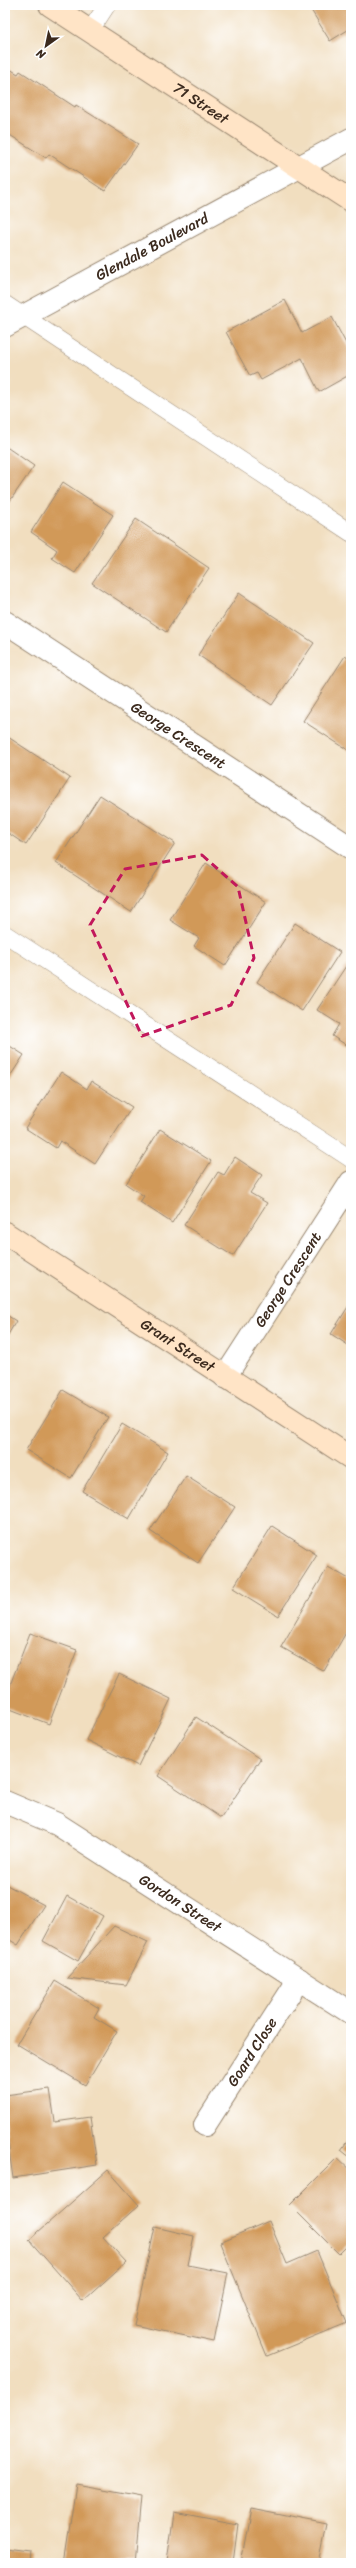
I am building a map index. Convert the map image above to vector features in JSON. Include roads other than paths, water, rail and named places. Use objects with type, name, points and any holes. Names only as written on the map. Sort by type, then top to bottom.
[{"type":"street","name":"71 Street","points":[[50,5],[351,201]]},
{"type":"street","name":"Glendale Boulevard","points":[[11,316],[299,168],[351,139]]},
{"type":"street","name":"George Crescent","points":[[5,622],[351,848]]},
{"type":"street","name":"George Crescent","points":[[225,1377],[351,1182]]},
{"type":"street","name":"Grant Street","points":[[5,1233],[351,1458]]},
{"type":"street","name":"Gordon Street","points":[[5,1802],[57,1824],[351,2013]]},
{"type":"street","name":"Goard Close","points":[[205,2126],[299,1979]]},
{"type":"lane","points":[[90,31],[107,5]]},
{"type":"lane","points":[[11,316],[351,533]]},
{"type":"lane","points":[[5,934],[351,1159]]}]
